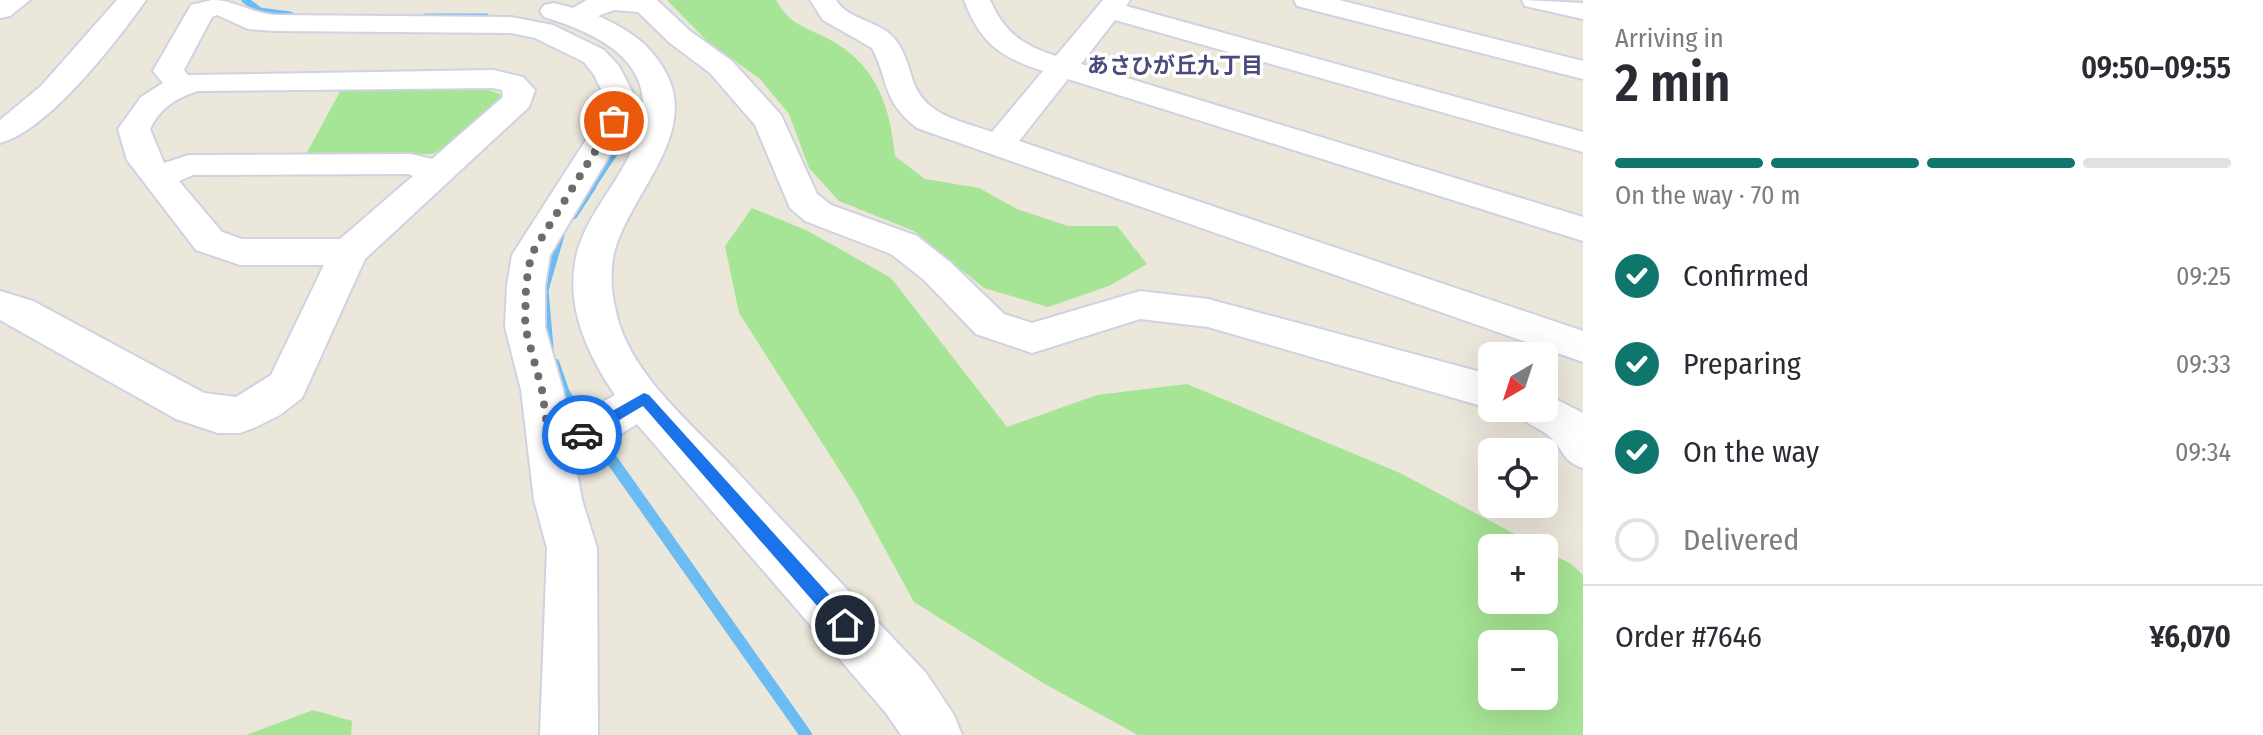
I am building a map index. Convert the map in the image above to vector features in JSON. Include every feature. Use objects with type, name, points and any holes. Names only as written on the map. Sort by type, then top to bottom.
[{"type":"street","points":[[0,10],[17,0]]},
{"type":"street","points":[[0,133],[42,102],[132,0]]},
{"type":"street","points":[[318,0],[374,42],[511,25],[543,31],[594,56],[608,72],[618,93],[614,121],[531,255],[526,285],[525,327],[542,390],[558,500],[572,548],[569,735]]},
{"type":"street","points":[[823,0],[824,6],[835,15],[871,33],[884,44],[909,105],[928,121],[1583,347]]},
{"type":"street","points":[[977,0],[985,22],[1003,44],[1022,55],[1583,229]]},
{"type":"street","points":[[1307,0],[1583,70]]},
{"type":"street","points":[[1535,0],[1583,11]]},
{"type":"street","points":[[578,17],[598,5],[632,1],[645,4],[680,37],[721,67],[770,122],[802,200],[818,213],[904,245],[937,271],[990,324],[1032,338],[1140,305],[1208,313],[1478,388]]},
{"type":"street","points":[[349,252],[240,252],[209,241],[144,160],[134,129],[141,113],[158,96],[182,86],[374,42],[496,4],[546,9],[578,17],[609,31],[637,49],[656,75],[662,106],[650,147],[619,198],[597,247],[593,290],[600,328],[619,368],[644,399],[906,693],[934,735]]},
{"type":"street","points":[[998,146],[1113,5],[1583,142]]},
{"type":"street","points":[[6,314],[191,407],[218,415],[240,415],[265,403],[287,386],[349,252],[518,100],[520,90],[512,83],[374,42],[248,21],[221,6],[201,11],[168,71],[182,86]]},
{"type":"street","points":[[158,177],[189,165],[411,164],[438,172]]},
{"type":"street","points":[[551,454],[644,399]]},
{"type":"street","points":[[1558,420],[1567,425],[1583,449]]},
{"type":"green space","points":[[667,0],[776,0],[794,21],[834,42],[861,64],[885,106],[895,156],[925,179],[979,188],[1017,209],[1068,226],[1117,226],[1147,264],[1109,286],[1048,307],[984,288],[914,231],[839,201],[809,168],[789,114],[760,79],[707,41]]},
{"type":"green space","points":[[342,88],[483,88],[502,95],[502,102],[447,149],[431,154],[305,156]]},
{"type":"green space","points":[[752,208],[808,231],[891,278],[1007,427],[1097,395],[1187,384],[1400,473],[1478,514],[1478,518],[1485,518],[1515,534],[1478,534],[1478,614],[1558,614],[1558,557],[1583,575],[1583,735],[1138,735],[1043,683],[914,602],[856,496],[739,313],[725,246]]},
{"type":"green space","points":[[313,710],[352,721],[351,735],[246,735]]},
{"type":"waterway","points":[[245,0],[260,11],[290,15]]},
{"type":"waterway","points":[[426,17],[486,17]]},
{"type":"waterway","points":[[591,188],[625,137],[629,115]]},
{"type":"waterway","points":[[573,215],[592,186]]},
{"type":"waterway","points":[[549,348],[544,290],[560,235]]},
{"type":"waterway","points":[[555,363],[565,392],[586,423]]},
{"type":"waterway","points":[[595,436],[806,735]]},
{"type":"way so far","points":[[582,435],[551,454],[542,390],[525,327],[526,285],[531,255],[614,121]]},
{"type":"district","name":"あさひが丘九丁目","points":[[1175,65]]},
{"type":"route","points":[[582,435],[644,399],[845,625]]}]
